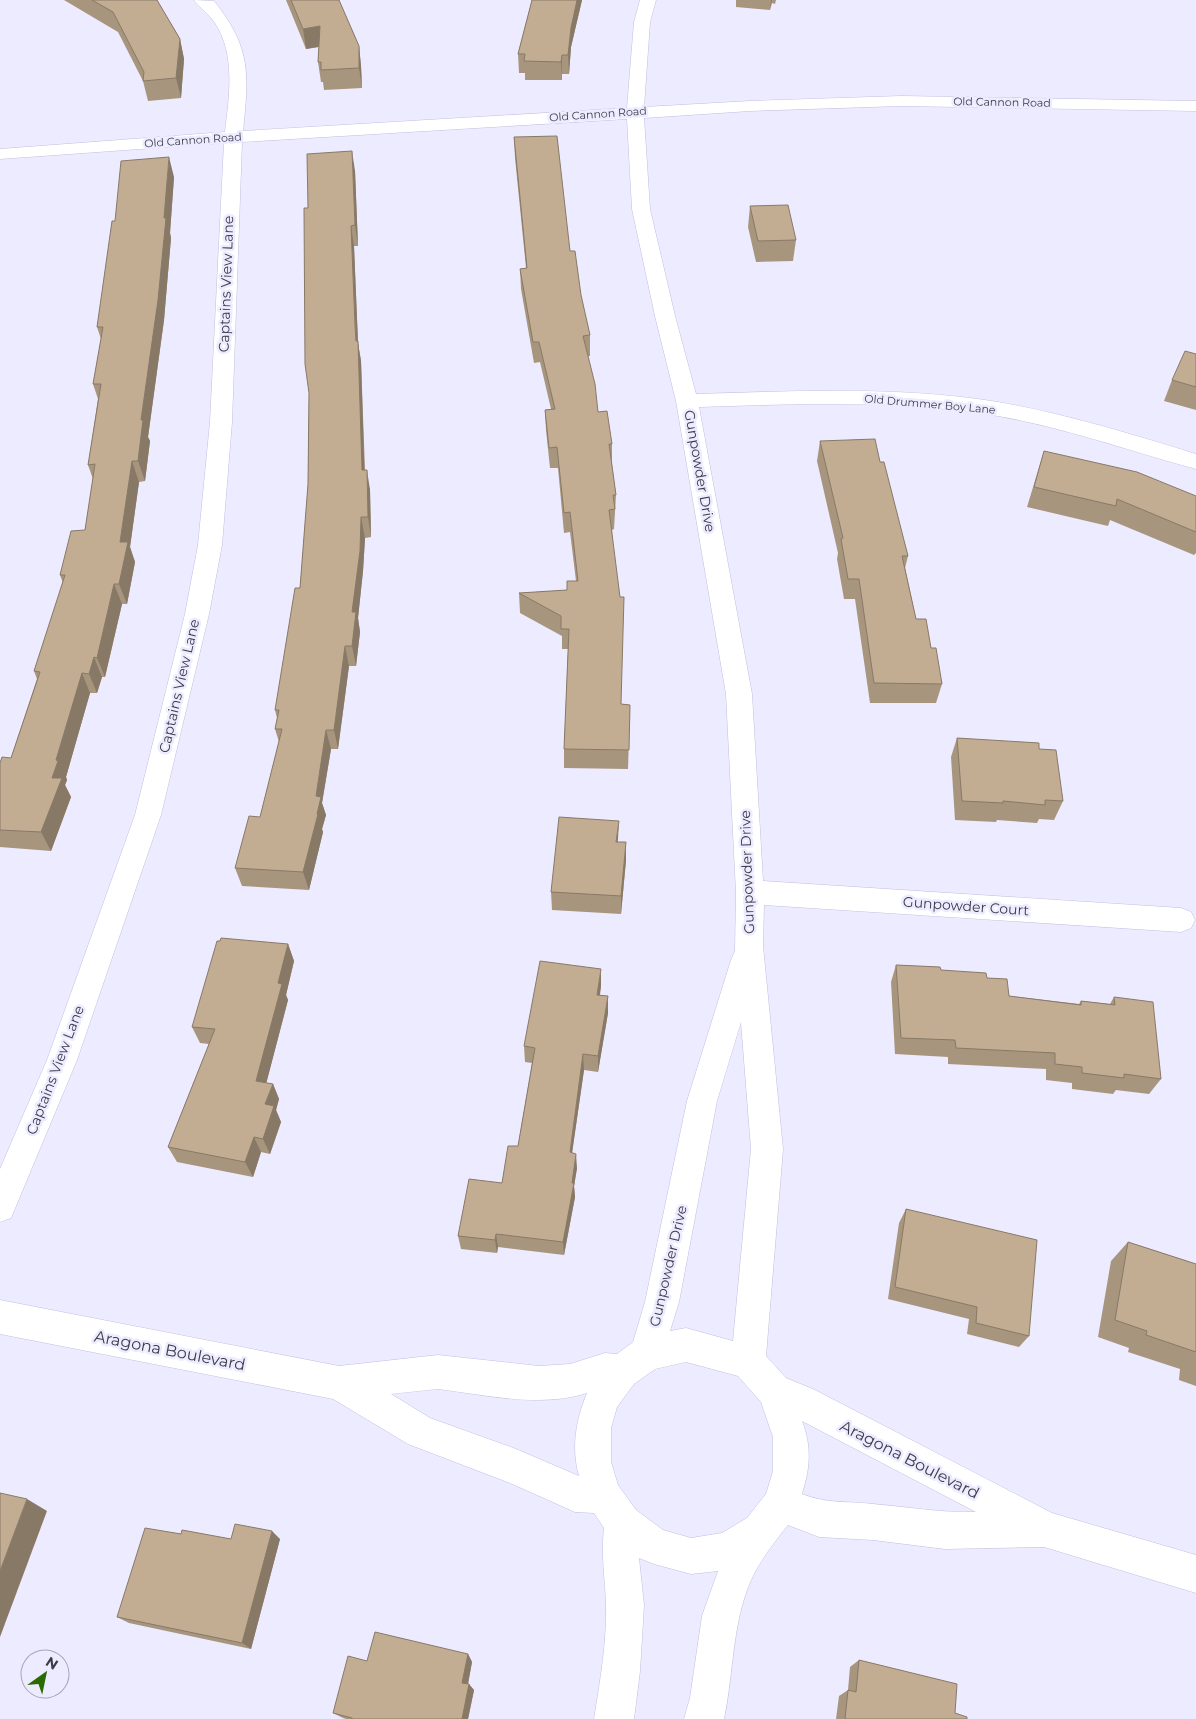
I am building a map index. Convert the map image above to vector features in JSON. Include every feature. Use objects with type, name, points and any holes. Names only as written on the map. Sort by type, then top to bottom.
[{"type":"street","name":"Captains View Lane","points":[[0,1207],[62,1060],[148,815],[197,614],[210,544],[221,422],[233,137],[239,88],[233,44],[224,23],[202,0]]},
{"type":"street","name":"Gunpowder Drive","points":[[648,0],[642,22],[635,112],[641,209],[665,316],[687,401],[739,694],[750,892],[749,946],[767,1149],[748,1362]]},
{"type":"street","name":"Old Cannon Road","points":[[0,154],[233,137],[635,112],[901,101],[1196,106]]},
{"type":"street","name":"Old Drummer Boy Lane","points":[[687,401],[844,397],[968,405],[1014,412],[1066,424],[1196,462]]},
{"type":"street","name":"Gunpowder Court","points":[[750,892],[1181,920]]},
{"type":"street","name":"Gunpowder Drive","points":[[635,1363],[662,1302],[702,1101],[749,946]]},
{"type":"street","name":"Aragona Boulevard","points":[[0,1317],[339,1383],[438,1372],[539,1383],[570,1382],[605,1370],[635,1363],[686,1345],[748,1362]]},
{"type":"street","points":[[704,1719],[709,1698],[721,1616],[740,1564],[770,1518],[791,1471],[791,1437],[774,1391],[748,1362]]},
{"type":"street","points":[[614,1719],[621,1670],[625,1605],[620,1551],[613,1509],[593,1462],[593,1428],[603,1397],[635,1363]]},
{"type":"street","name":"Aragona Boulevard","points":[[339,1383],[420,1432],[516,1467],[613,1509]]},
{"type":"street","name":"Aragona Boulevard","points":[[774,1391],[802,1402],[1046,1529],[1196,1574]]},
{"type":"street","points":[[613,1509],[654,1546],[690,1556],[728,1551],[770,1518]]},
{"type":"street","name":"Aragona Boulevard","points":[[770,1518],[873,1522],[945,1531],[1046,1529]]},
{"type":"building","points":[[92,0],[157,0],[180,39],[176,78],[143,81],[144,72],[113,12]]},
{"type":"building","points":[[291,0],[339,0],[359,46],[359,68],[321,70],[321,62],[318,62],[320,26],[303,29]]},
{"type":"building","points":[[532,0],[577,0],[568,55],[562,55],[561,62],[524,61],[525,54],[518,54]]},
{"type":"building","points":[[557,136],[570,251],[575,251],[581,295],[590,335],[583,336],[595,384],[598,412],[607,411],[612,444],[609,444],[616,495],[613,495],[615,509],[609,510],[620,597],[624,597],[621,704],[630,705],[629,750],[564,749],[569,629],[561,629],[561,616],[519,593],[567,590],[567,581],[578,581],[570,512],[564,513],[557,447],[549,448],[545,410],[555,409],[539,342],[533,342],[520,269],[527,268],[514,137]]},
{"type":"building","points":[[352,151],[355,225],[351,226],[355,325],[356,341],[358,341],[362,470],[367,470],[368,517],[361,517],[360,551],[352,612],[356,612],[352,646],[345,646],[334,730],[326,730],[316,796],[321,797],[303,872],[235,868],[249,816],[260,817],[282,729],[275,729],[279,710],[275,710],[295,588],[300,588],[308,484],[309,393],[305,364],[304,208],[308,208],[307,154]]},
{"type":"building","points":[[169,157],[164,218],[166,218],[158,300],[141,420],[143,420],[138,461],[132,461],[120,542],[128,542],[119,584],[114,584],[97,658],[94,657],[89,674],[82,673],[52,778],[62,778],[41,832],[0,830],[0,763],[2,757],[11,758],[40,672],[34,671],[65,575],[60,575],[71,531],[85,530],[95,464],[88,465],[101,384],[93,384],[103,327],[97,327],[112,221],[115,221],[121,161]]},
{"type":"building","points":[[788,205],[796,240],[758,241],[750,206]]},
{"type":"building","points":[[1185,351],[1196,354],[1196,387],[1172,380]]},
{"type":"building","points":[[875,439],[880,462],[884,462],[908,556],[902,556],[916,619],[926,619],[931,648],[936,648],[942,684],[874,683],[859,579],[848,579],[841,539],[843,538],[820,441]]},
{"type":"building","points":[[1044,451],[1137,472],[1196,496],[1196,532],[1117,499],[1116,506],[1034,487]]},
{"type":"building","points":[[957,738],[1039,743],[1039,749],[1056,750],[1063,801],[1045,800],[1045,805],[1003,801],[1003,803],[962,801]]},
{"type":"building","points":[[559,817],[619,821],[616,842],[626,842],[621,896],[551,892]]},
{"type":"building","points":[[221,938],[288,944],[278,983],[282,984],[256,1081],[273,1084],[265,1104],[274,1106],[263,1139],[254,1137],[245,1162],[168,1147],[215,1029],[192,1027],[217,941],[220,941]]},
{"type":"building","points":[[540,961],[601,969],[597,995],[608,996],[598,1056],[583,1054],[570,1152],[576,1154],[572,1183],[574,1183],[563,1242],[496,1234],[495,1240],[458,1236],[469,1179],[502,1183],[508,1146],[518,1146],[535,1048],[524,1046]]},
{"type":"building","points":[[896,965],[940,967],[941,970],[986,973],[987,978],[1007,979],[1009,996],[1081,1005],[1081,1001],[1115,1005],[1114,997],[1153,1002],[1161,1079],[1124,1074],[1124,1078],[1082,1073],[1082,1067],[1055,1064],[1055,1053],[956,1048],[955,1040],[901,1038]]},
{"type":"building","points":[[906,1209],[1037,1240],[1029,1336],[976,1323],[977,1307],[895,1287]]},
{"type":"building","points":[[1128,1242],[1196,1264],[1196,1352],[1146,1335],[1147,1331],[1115,1320]]},
{"type":"building","points":[[0,1493],[27,1499],[0,1571]]},
{"type":"building","points":[[235,1524],[272,1531],[242,1643],[117,1617],[145,1528],[181,1534],[182,1530],[231,1539]]},
{"type":"building","points":[[375,1632],[468,1654],[462,1683],[469,1684],[462,1719],[352,1719],[333,1713],[348,1656],[367,1661]]},
{"type":"building","points":[[859,1660],[957,1684],[955,1713],[967,1717],[967,1719],[845,1719],[848,1690],[856,1692]]}]
